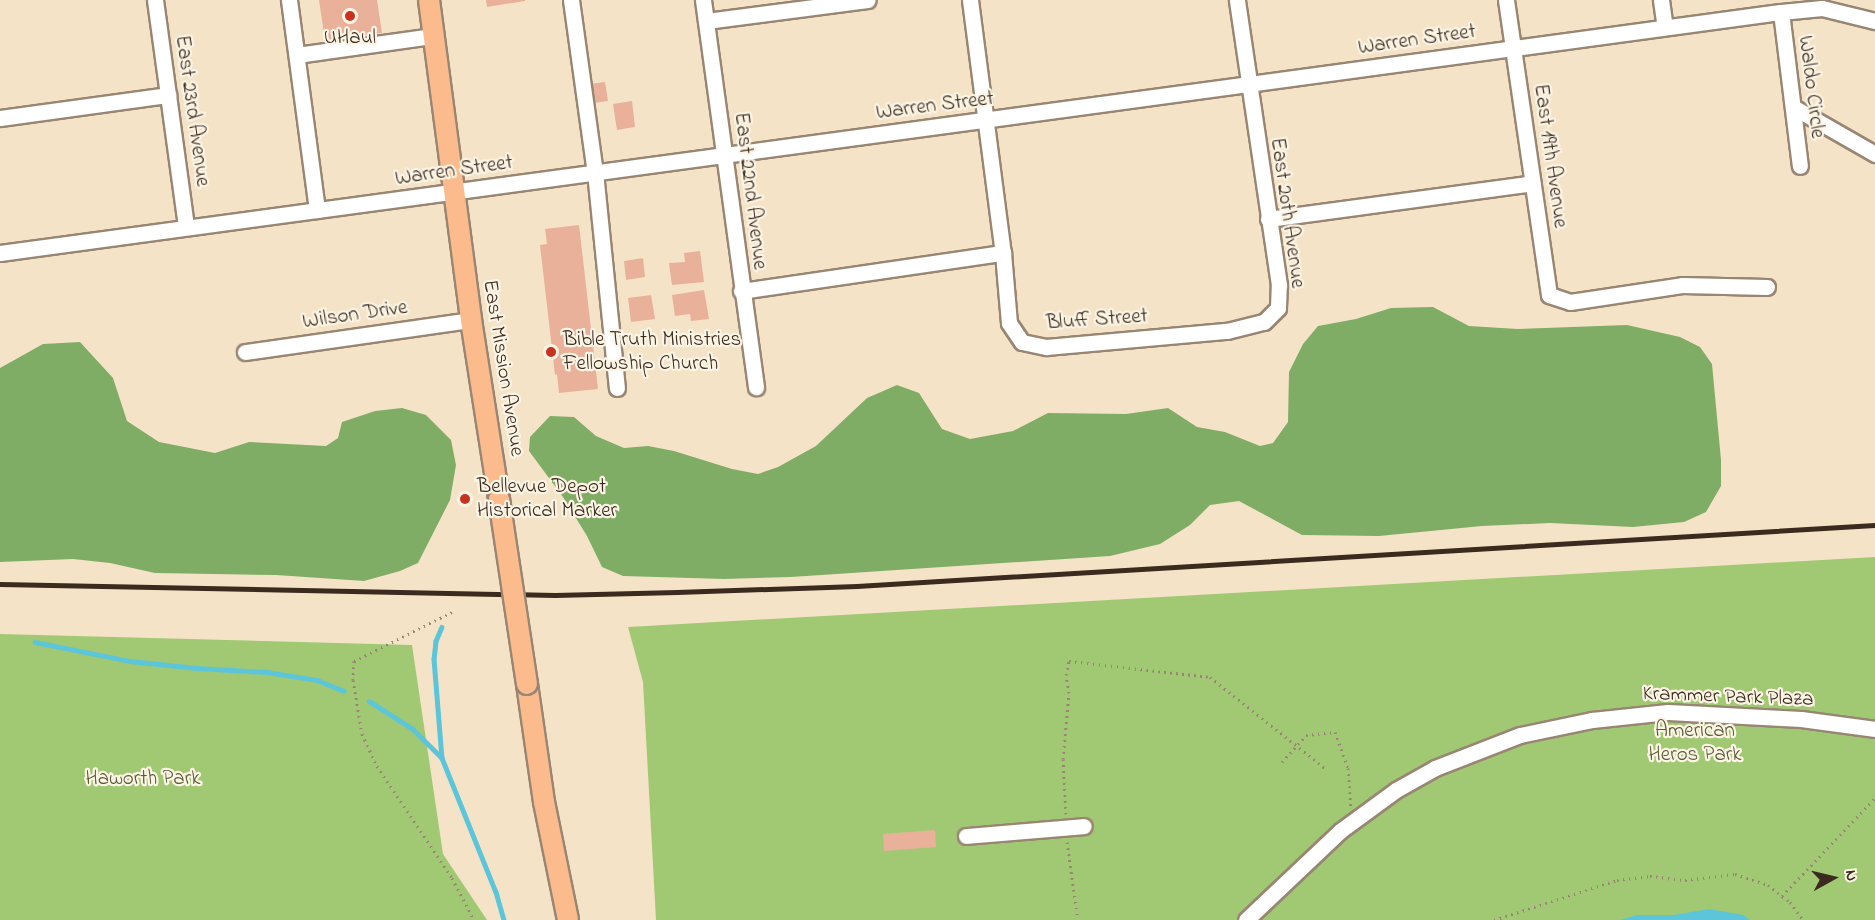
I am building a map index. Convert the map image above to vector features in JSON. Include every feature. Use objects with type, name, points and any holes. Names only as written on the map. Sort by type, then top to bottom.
[{"type":"main road","name":"East Mission Avenue","points":[[429,0],[471,320],[544,802],[568,920]]},
{"type":"street","name":"East 23rd Avenue","points":[[155,0],[186,227]]},
{"type":"street","points":[[289,0],[317,210]]},
{"type":"street","points":[[571,0],[595,172],[617,388]]},
{"type":"street","name":"East 22nd Avenue","points":[[703,0],[741,291],[756,387]]},
{"type":"street","points":[[706,21],[868,0]]},
{"type":"street","name":"Bluff Street","points":[[970,0],[1003,253],[1009,323],[1022,342],[1046,347],[1161,337]]},
{"type":"street","name":"East 20th Avenue","points":[[1161,337],[1246,327],[1264,322],[1278,308],[1278,285],[1237,0]]},
{"type":"street","name":"East 19th Avenue","points":[[1506,0],[1549,296],[1570,302],[1682,285],[1767,287]]},
{"type":"street","points":[[1661,0],[1665,27]]},
{"type":"street","name":"Warren Street","points":[[0,253],[1781,12],[1822,8],[1875,21]]},
{"type":"street","name":"Waldo Circle","points":[[1781,12],[1800,166]]},
{"type":"street","points":[[297,56],[434,36]]},
{"type":"street","points":[[0,118],[168,95]]},
{"type":"street","points":[[1793,107],[1875,154]]},
{"type":"street","points":[[1268,219],[1533,183]]},
{"type":"street","points":[[741,291],[1003,253]]},
{"type":"street","name":"Wilson Drive","points":[[245,352],[471,320]]},
{"type":"street","name":"Krammer Park Plaza","points":[[1246,920],[1310,858],[1359,816],[1396,790],[1435,768],[1520,735],[1592,720],[1668,712],[1801,719],[1875,729]]},
{"type":"street","points":[[966,836],[1084,826]]},
{"type":"path","points":[[452,612],[354,661],[353,680],[362,734],[377,766],[452,878],[474,920]]},
{"type":"path","points":[[1078,920],[1070,874],[1063,759],[1070,693],[1066,675],[1069,661],[1210,677],[1325,768]]},
{"type":"path","points":[[1282,762],[1306,735],[1335,732],[1348,768],[1351,807],[1359,816]]},
{"type":"path","points":[[1782,896],[1875,798]]},
{"type":"path","points":[[1494,920],[1617,880],[1650,876],[1685,880],[1735,874],[1768,885],[1782,896],[1803,920]]},
{"type":"green space","points":[[1433,307],[1469,326],[1518,329],[1627,325],[1680,337],[1700,347],[1712,364],[1721,460],[1721,486],[1706,512],[1684,522],[1633,527],[1550,523],[1482,526],[1379,536],[1302,535],[1239,501],[1210,505],[1190,525],[1160,544],[1110,556],[791,577],[724,579],[623,576],[602,567],[587,536],[563,497],[529,451],[530,437],[550,416],[574,417],[596,436],[624,448],[648,446],[674,451],[732,469],[758,474],[778,467],[816,446],[867,398],[897,385],[919,393],[942,429],[970,439],[1013,431],[1048,413],[1126,414],[1168,408],[1197,427],[1225,432],[1260,446],[1273,443],[1288,422],[1289,372],[1303,344],[1318,326],[1356,319],[1391,308]]},
{"type":"green space","points":[[80,342],[113,378],[127,421],[159,442],[215,453],[249,442],[326,446],[338,438],[342,422],[375,411],[402,408],[426,415],[451,440],[456,465],[450,500],[418,563],[400,571],[364,581],[276,575],[155,573],[110,563],[73,559],[0,562],[0,368],[43,344]]},
{"type":"green space","name":"American Heros Park","points":[[1875,557],[1875,920],[656,920],[643,682],[628,627]]},
{"type":"green space","name":"Haworth Park","points":[[0,634],[412,645],[443,854],[487,920],[0,920]]},
{"type":"water","points":[[1709,909],[1743,915],[1750,920],[1620,920],[1637,915],[1674,915]]},
{"type":"building","name":"UHaul","points":[[319,0],[377,0],[382,33],[325,41]]},
{"type":"building","points":[[486,0],[525,0],[525,1],[487,7]]},
{"type":"building","points":[[605,82],[608,101],[593,103],[590,84]]},
{"type":"building","points":[[632,101],[635,127],[617,130],[613,104]]},
{"type":"building","name":"Bible Truth Ministries Fellowship Church","points":[[579,225],[598,389],[559,393],[540,245],[547,244],[545,229]]},
{"type":"building","points":[[700,251],[704,282],[672,285],[669,263],[685,262],[684,253]]},
{"type":"building","points":[[643,258],[645,277],[626,280],[624,261]]},
{"type":"building","points":[[704,290],[709,319],[691,321],[690,314],[675,316],[672,295]]},
{"type":"building","points":[[651,295],[655,319],[631,322],[628,298]]},
{"type":"building","points":[[935,830],[936,847],[884,851],[883,834]]},
{"type":"waterway","points":[[442,627],[436,641],[434,659],[442,758],[496,892],[504,920]]},
{"type":"waterway","points":[[35,642],[130,661],[267,672],[317,680],[344,691]]},
{"type":"waterway","points":[[369,701],[413,729],[442,758]]},
{"type":"railway","points":[[0,584],[555,595],[677,592],[857,586],[1875,525]]},
{"type":"place","name":"UHaul","points":[[350,16]]},
{"type":"place","name":"Bible Truth Ministries Fellowship Church","points":[[551,352]]},
{"type":"place","name":"Bellevue Depot Historical Marker","points":[[465,499]]}]
